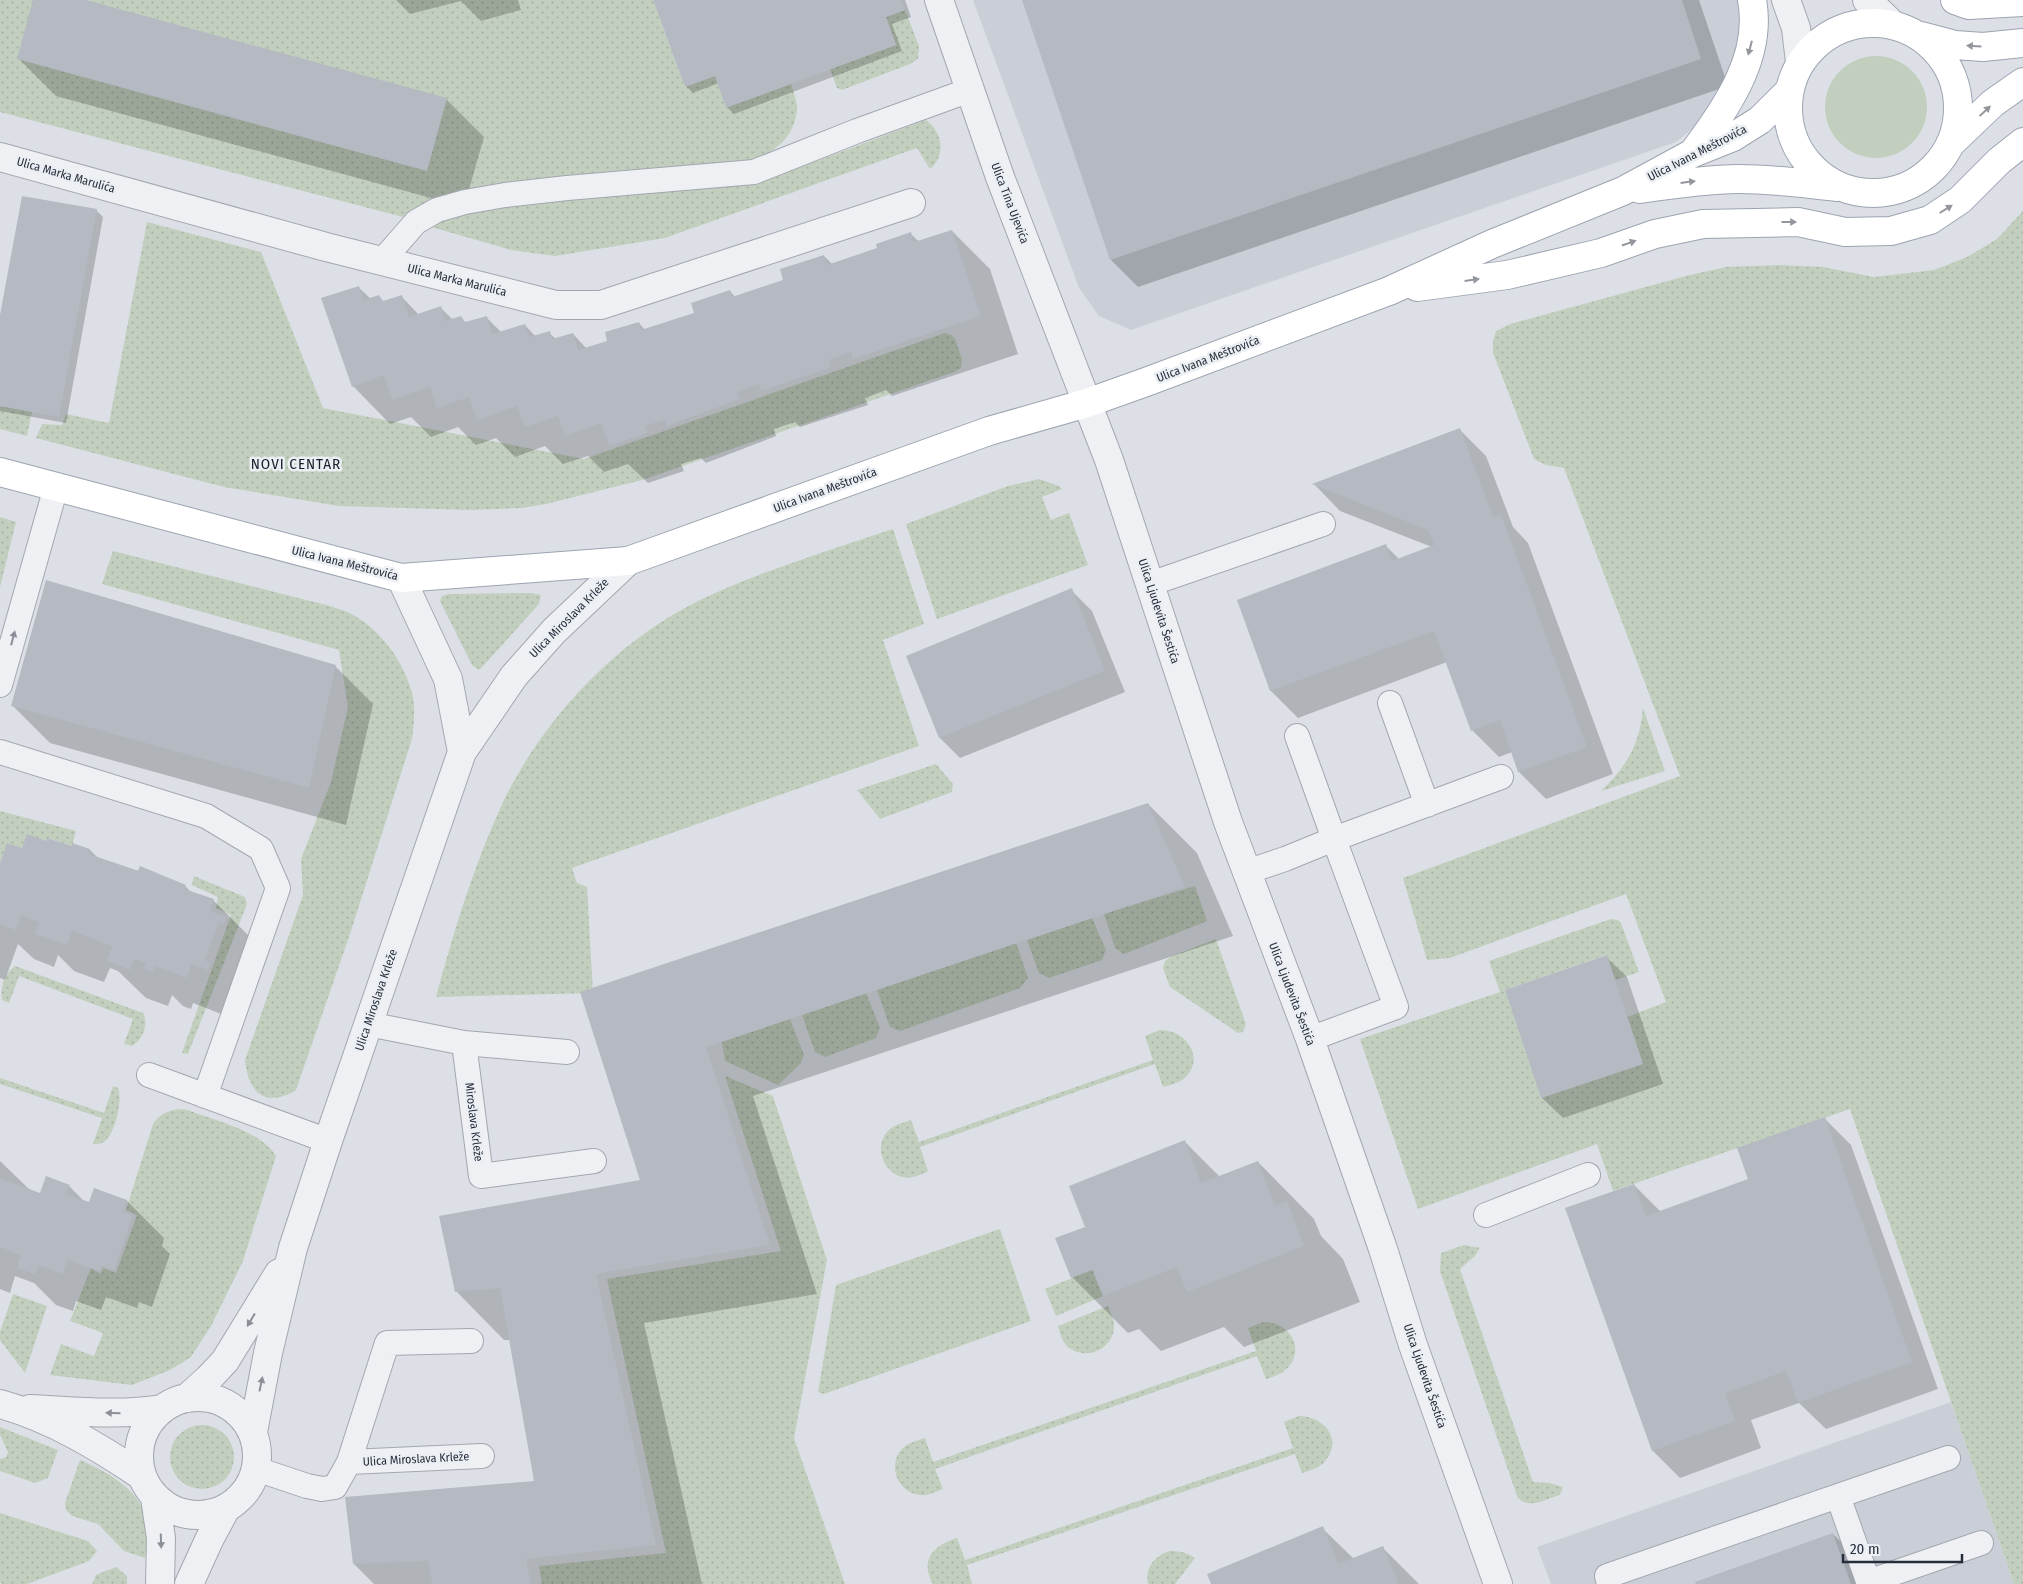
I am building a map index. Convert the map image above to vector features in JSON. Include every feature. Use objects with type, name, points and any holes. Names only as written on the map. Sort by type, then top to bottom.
[{"type":"main road","points":[[1693,153],[1723,112],[1742,76],[1753,43],[1754,11],[1752,0]]},
{"type":"main road","points":[[1954,0],[1969,4],[2023,2]]},
{"type":"main road","name":"Ulica Ivana Meštrovića","points":[[1845,188],[1823,178],[1805,160],[1793,139],[1788,114],[1790,90],[1800,62],[1818,42],[1840,29],[1866,22],[1892,24],[1919,36],[1955,45],[1983,47],[2023,43]]},
{"type":"main road","name":"Ulica Ivana Meštrovića","points":[[1919,36],[1938,52],[1951,72],[1958,96],[1957,120],[1950,144]]},
{"type":"main road","name":"Ulica Ivana Meštrovića","points":[[1622,191],[1697,181],[1738,179],[1782,180],[1870,193],[1894,190],[1917,180],[1937,164],[1950,144],[1993,103],[2023,82]]},
{"type":"main road","name":"Ulica Ivana Meštrovića","points":[[0,472],[400,578],[628,560],[989,431],[1087,403],[1389,291],[1492,244],[1622,191],[1693,153],[1733,137],[1760,120],[1790,90]]},
{"type":"main road","points":[[1389,291],[1507,275],[1601,252],[1655,234],[1704,224],[1798,222],[1845,232],[1891,231],[1930,220],[1960,200],[1999,161],[2023,142]]},
{"type":"street","name":"Ulica Tina Ujevića","points":[[939,0],[1000,177],[1087,403]]},
{"type":"street","points":[[1786,0],[1796,28],[1800,62]]},
{"type":"street","points":[[1867,0],[1892,24]]},
{"type":"street","name":"Ulica Marka Marulića","points":[[0,157],[382,261],[556,305],[601,305],[911,203]]},
{"type":"street","name":"Ulica Ljudevita Šestića","points":[[1087,403],[1109,460],[1228,822],[1310,1039],[1413,1345],[1498,1584]]},
{"type":"street","name":"Ulica Miroslava Krleže","points":[[253,1432],[268,1353],[293,1248],[462,752],[521,668],[554,631],[628,560]]},
{"type":"street","name":"Ulica Miroslava Krleže","points":[[400,578],[448,679],[462,752]]},
{"type":"street","name":"Ulica Miroslava Krleže","points":[[187,1398],[225,1361],[293,1248]]},
{"type":"street","points":[[207,1397],[226,1403],[242,1415],[253,1432],[258,1450],[256,1469],[250,1485],[239,1500],[225,1510],[207,1515],[188,1515],[170,1509],[149,1487],[105,1452],[8,1406],[114,1414],[139,1413],[162,1409],[187,1398],[207,1397]]},
{"type":"street","points":[[160,1584],[161,1538],[149,1487],[139,1458],[141,1440],[149,1422],[162,1409]]},
{"type":"street","points":[[189,1584],[225,1510]]},
{"type":"lane","points":[[382,261],[416,222],[437,210],[465,202],[558,189],[754,172],[857,131],[970,90]]},
{"type":"lane","points":[[0,685],[56,487]]},
{"type":"lane","points":[[1150,584],[1323,524]]},
{"type":"lane","points":[[1390,703],[1427,805]]},
{"type":"lane","points":[[1297,736],[1396,1006],[1310,1039]]},
{"type":"lane","points":[[0,752],[206,816],[261,849],[278,888],[205,1096]]},
{"type":"lane","points":[[1246,872],[1501,778]]},
{"type":"lane","points":[[368,1024],[464,1043],[567,1052]]},
{"type":"lane","name":"Miroslava Krleže","points":[[464,1043],[481,1176],[594,1161]]},
{"type":"lane","points":[[149,1075],[328,1141]]},
{"type":"lane","points":[[1486,1215],[1588,1175]]},
{"type":"lane","name":"Ulica Miroslava Krleže","points":[[256,1469],[322,1489],[335,1487],[349,1462],[387,1343],[471,1341]]},
{"type":"lane","name":"Ulica Miroslava Krleže","points":[[349,1462],[482,1456]]},
{"type":"lane","points":[[1609,1584],[1607,1576],[1948,1458]]},
{"type":"lane","points":[[1838,1496],[1869,1583],[1981,1543]]},
{"type":"shaded area","points":[[973,0],[1740,0],[1747,37],[1707,117],[1676,142],[1131,330],[1099,316],[1079,288]]},
{"type":"shaded area","points":[[1951,1402],[2014,1584],[1551,1584],[1537,1547]]},
{"type":"green space","points":[[0,0],[653,0],[685,87],[715,76],[726,107],[791,84],[797,110],[791,131],[778,146],[761,156],[741,163],[459,195],[403,217],[0,112]]},
{"type":"green space","points":[[905,10],[919,46],[918,59],[910,64],[842,90],[837,88],[830,69],[896,45],[886,17]]},
{"type":"green space","points":[[1876,56],[1896,59],[1905,64],[1919,78],[1924,87],[1927,107],[1924,127],[1919,136],[1905,150],[1896,155],[1876,158],[1856,155],[1847,150],[1833,136],[1828,127],[1825,107],[1828,87],[1833,78],[1847,64],[1856,59]]},
{"type":"green space","points":[[926,120],[936,131],[940,144],[939,158],[930,169],[917,148],[665,238],[555,256],[511,250],[428,226],[443,219],[525,200],[766,180]]},
{"type":"green space","points":[[2023,211],[2023,1584],[2014,1584],[1850,1109],[1613,1191],[1597,1144],[1418,1209],[1360,1039],[1500,992],[1489,961],[1611,919],[1618,920],[1621,923],[1639,972],[1615,980],[1606,955],[1505,990],[1541,1098],[1643,1064],[1627,1017],[1666,1002],[1626,894],[1450,958],[1427,960],[1403,878],[1680,776],[1564,468],[1546,465],[1534,459],[1493,353],[1493,341],[1496,331],[1510,324],[1686,276],[1726,267],[1779,265],[1823,267],[1874,277],[1934,270],[1967,257],[1997,239]]},
{"type":"green space","points":[[147,222],[261,252],[323,408],[584,459],[945,333],[955,339],[962,359],[961,368],[642,480],[546,504],[522,508],[469,510],[339,506],[224,487],[36,438],[42,424],[62,425],[66,414],[109,423]]},
{"type":"green space","points":[[0,406],[32,412],[27,436],[0,429]]},
{"type":"green space","points":[[1039,479],[1059,486],[1062,489],[1042,497],[1051,520],[1069,513],[1088,565],[937,619],[906,524],[1008,486]]},
{"type":"green space","points":[[0,517],[16,522],[0,587]]},
{"type":"green space","points":[[893,529],[924,624],[883,640],[919,746],[572,868],[577,883],[587,887],[593,993],[436,997],[466,896],[484,846],[505,798],[541,738],[562,710],[586,684],[639,638],[668,618],[698,601],[770,571]]},
{"type":"green space","points":[[113,551],[330,606],[349,613],[365,622],[382,638],[402,667],[413,695],[414,720],[412,739],[350,934],[296,1090],[285,1095],[275,1098],[267,1097],[254,1089],[245,1060],[303,895],[301,859],[331,782],[348,707],[339,650],[102,584]]},
{"type":"green space","points":[[531,593],[541,595],[539,604],[479,670],[472,665],[440,601],[442,596],[449,594]]},
{"type":"green space","points":[[1643,708],[1665,771],[1601,791],[1618,773],[1631,754],[1639,733]]},
{"type":"green space","points":[[936,764],[953,784],[952,792],[880,819],[857,790]]},
{"type":"green space","points":[[0,811],[76,831],[72,846],[47,838],[46,841],[27,835],[22,848],[7,844],[0,863]]},
{"type":"green space","points":[[194,876],[245,897],[247,904],[188,1054],[182,1053],[231,915],[216,908],[218,897],[192,885]]},
{"type":"green space","points":[[1195,886],[1207,921],[1124,954],[1115,948],[1104,914]]},
{"type":"green space","points":[[1092,918],[1106,950],[1102,960],[1049,978],[1039,973],[1027,940]]},
{"type":"green space","points":[[1216,939],[1246,1024],[1243,1032],[1238,1033],[1170,987],[1163,968],[1165,961],[1172,956]]},
{"type":"green space","points":[[1016,943],[1028,978],[1020,988],[900,1031],[890,1027],[877,990]]},
{"type":"green space","points":[[15,966],[143,1013],[145,1026],[142,1036],[132,1046],[124,1044],[133,1019],[19,976],[9,1003],[2,1000],[4,981],[8,972]]},
{"type":"green space","points":[[866,993],[880,1028],[876,1038],[825,1057],[815,1052],[802,1015]]},
{"type":"green space","points":[[790,1019],[804,1055],[801,1063],[778,1085],[725,1061],[722,1042]]},
{"type":"green space","points":[[1160,1030],[1171,1031],[1179,1035],[1191,1049],[1193,1065],[1189,1073],[1180,1081],[1163,1087],[1155,1064],[920,1147],[928,1171],[919,1175],[904,1177],[897,1175],[885,1164],[881,1148],[883,1140],[887,1132],[895,1126],[911,1120],[919,1142],[1153,1060],[1145,1036]]},
{"type":"green space","points":[[725,1076],[773,1096],[827,1260],[794,1438],[845,1584],[542,1584],[539,1566],[666,1553],[607,1279],[781,1251]]},
{"type":"green space","points":[[0,1078],[104,1113],[113,1086],[118,1088],[119,1108],[109,1137],[105,1141],[93,1144],[102,1118],[0,1084]]},
{"type":"green space","points":[[179,1109],[188,1110],[236,1127],[259,1139],[276,1156],[243,1261],[211,1326],[191,1357],[170,1370],[132,1385],[50,1375],[61,1344],[94,1356],[103,1333],[70,1321],[91,1268],[101,1274],[103,1268],[116,1273],[137,1215],[126,1210],[153,1124],[164,1114]]},
{"type":"green space","points":[[1000,1229],[1031,1321],[824,1394],[818,1392],[836,1285]]},
{"type":"green space","points":[[1464,1245],[1480,1248],[1475,1256],[1460,1269],[1533,1482],[1549,1483],[1563,1487],[1560,1495],[1537,1503],[1526,1503],[1517,1496],[1440,1271],[1441,1253]]},
{"type":"green space","points":[[1092,1270],[1103,1296],[1056,1316],[1045,1289]]},
{"type":"green space","points":[[13,1294],[47,1306],[25,1373],[0,1340],[0,1332]]},
{"type":"green space","points":[[1108,1306],[1114,1325],[1110,1340],[1105,1346],[1091,1353],[1083,1353],[1075,1351],[1066,1345],[1058,1326]]},
{"type":"green space","points":[[1263,1322],[1273,1323],[1281,1327],[1293,1339],[1295,1355],[1291,1363],[1278,1375],[1266,1379],[1257,1356],[935,1469],[943,1489],[929,1494],[920,1495],[906,1490],[897,1478],[895,1464],[897,1457],[903,1448],[912,1442],[925,1438],[933,1462],[1256,1351],[1248,1328]]},
{"type":"green space","points":[[1299,1416],[1308,1417],[1323,1424],[1331,1436],[1331,1452],[1324,1463],[1315,1468],[1302,1473],[1295,1454],[967,1565],[972,1584],[933,1584],[929,1575],[928,1561],[931,1555],[942,1545],[957,1538],[965,1560],[1293,1448],[1284,1422]]},
{"type":"green space","points":[[202,1425],[214,1427],[225,1434],[232,1445],[234,1457],[232,1469],[225,1480],[214,1487],[202,1489],[190,1487],[179,1480],[172,1469],[170,1457],[172,1445],[179,1434],[190,1427]]},
{"type":"green space","points":[[0,1427],[58,1450],[48,1478],[35,1483],[0,1471],[0,1459],[6,1457],[8,1452],[0,1435]]},
{"type":"green space","points":[[80,1460],[124,1485],[140,1504],[148,1527],[145,1558],[124,1551],[98,1524],[72,1516],[66,1510],[65,1503]]},
{"type":"green space","points":[[0,1513],[88,1541],[97,1551],[89,1561],[27,1584],[2,1584],[0,1582]]},
{"type":"green space","points":[[1169,1551],[1182,1552],[1195,1558],[1175,1584],[1148,1584],[1147,1578],[1152,1563],[1159,1556]]},
{"type":"green space","points":[[116,1567],[127,1576],[127,1584],[92,1584],[96,1575]]},
{"type":"building","points":[[33,0],[86,0],[447,98],[427,171],[17,59]]},
{"type":"building","points":[[653,0],[901,0],[905,10],[886,17],[896,45],[726,108],[715,76],[685,87]]},
{"type":"building","points":[[1022,0],[1682,0],[1701,59],[1110,260]]},
{"type":"building","points":[[22,196],[97,209],[59,417],[0,406],[0,315]]},
{"type":"building","points":[[952,230],[981,316],[853,359],[851,352],[829,360],[831,367],[761,391],[759,384],[737,392],[740,399],[667,426],[665,420],[645,426],[647,433],[609,446],[601,423],[565,436],[558,416],[525,427],[517,406],[477,420],[469,397],[437,408],[430,387],[392,400],[384,375],[352,387],[321,298],[359,286],[364,300],[379,295],[383,301],[402,295],[409,317],[441,306],[445,321],[461,316],[465,322],[487,316],[492,334],[525,324],[529,337],[550,331],[552,339],[573,333],[578,350],[607,341],[605,332],[639,322],[641,330],[694,313],[691,303],[730,290],[732,297],[783,280],[780,269],[824,255],[827,265],[877,248],[876,244],[911,232],[914,242]]},
{"type":"building","points":[[1460,428],[1493,517],[1501,514],[1587,747],[1518,772],[1500,720],[1471,731],[1434,631],[1270,691],[1237,600],[1386,544],[1392,561],[1434,545],[1428,530],[1312,484]]},
{"type":"building","points":[[46,580],[336,665],[309,788],[11,706]]},
{"type":"building","points":[[1072,588],[1105,671],[939,738],[906,656]]},
{"type":"building","points":[[1148,803],[1185,887],[706,1047],[770,1245],[596,1274],[656,1545],[526,1559],[531,1584],[432,1584],[428,1561],[353,1564],[345,1497],[534,1481],[500,1288],[455,1292],[439,1216],[640,1180],[580,992]]},
{"type":"building","points":[[27,834],[46,841],[47,838],[72,846],[72,843],[90,849],[89,854],[138,871],[140,866],[186,885],[184,889],[214,899],[210,911],[227,917],[224,924],[219,922],[205,960],[210,962],[208,970],[191,964],[187,978],[155,966],[154,972],[144,969],[146,963],[134,959],[130,970],[107,961],[112,946],[72,931],[67,945],[35,934],[39,922],[21,915],[16,930],[0,924],[0,863],[7,843],[22,848]]},
{"type":"building","points":[[1607,955],[1643,1064],[1541,1098],[1505,990]]},
{"type":"building","points":[[1825,1117],[1912,1362],[1798,1403],[1786,1371],[1725,1393],[1735,1421],[1652,1451],[1565,1208],[1634,1184],[1646,1216],[1748,1179],[1737,1148]]},
{"type":"building","points":[[1185,1140],[1201,1183],[1258,1161],[1275,1206],[1287,1201],[1304,1246],[1187,1292],[1177,1267],[1103,1296],[1093,1269],[1071,1278],[1055,1238],[1085,1227],[1069,1186]]},
{"type":"building","points":[[46,1176],[70,1185],[66,1194],[89,1202],[94,1188],[127,1200],[123,1212],[133,1215],[114,1270],[102,1266],[99,1271],[68,1260],[63,1274],[39,1265],[35,1274],[17,1268],[21,1255],[0,1247],[0,1178],[40,1193]]},
{"type":"building","points":[[1323,1526],[1338,1564],[1383,1546],[1399,1584],[1211,1584],[1207,1574]]},
{"type":"building","points":[[1833,1533],[1851,1584],[1696,1584],[1695,1582]]},
{"type":"district","name":"NOVI CENTAR","points":[[296,464]]}]
